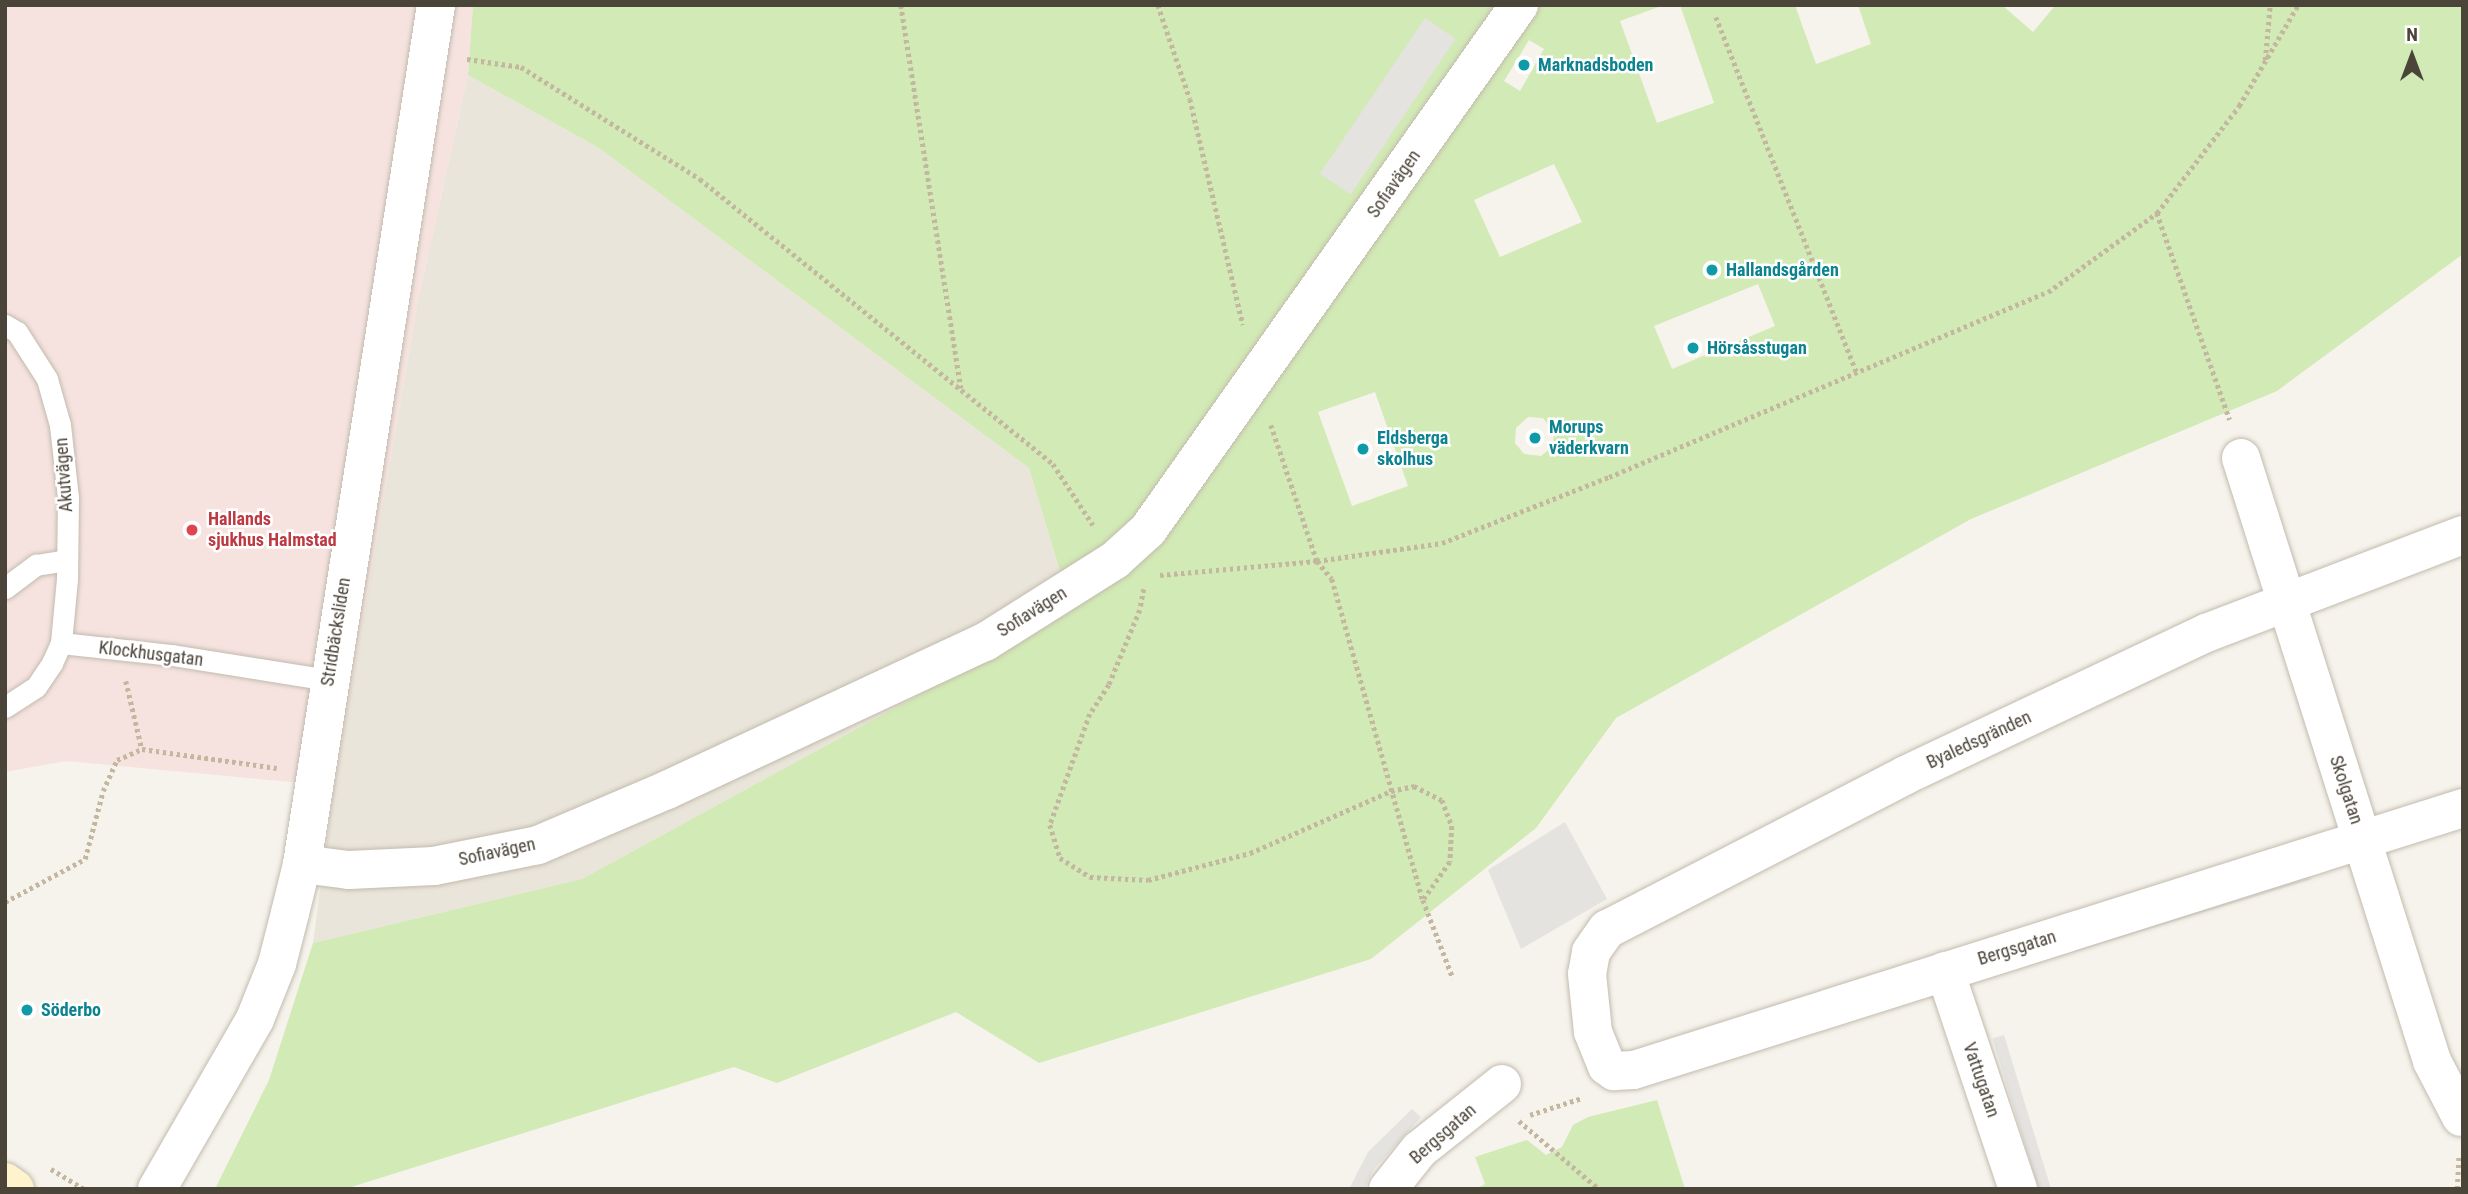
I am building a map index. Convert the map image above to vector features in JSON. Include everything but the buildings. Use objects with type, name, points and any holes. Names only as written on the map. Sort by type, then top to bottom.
[{"type":"street","name":"Stridbäcksliden","points":[[157,1189],[255,1018],[277,964],[302,864],[328,680],[438,5]]},
{"type":"street","name":"Sofiavägen","points":[[302,864],[349,870],[434,866],[538,845],[667,790],[985,642],[1131,568],[1148,530],[1519,5]]},
{"type":"street","name":"Skolgatan","points":[[2241,458],[2432,1060],[2461,1117]]},
{"type":"street","name":"Byaledsgränden","points":[[1593,1032],[1587,974],[1591,952],[1607,929],[1906,775],[2206,633],[2463,535]]},
{"type":"street","name":"Bergsgatan","points":[[1593,1032],[1607,1066],[1614,1071],[1634,1070],[2463,808]]},
{"type":"street","name":"Vattugatan","points":[[1945,971],[2018,1189]]},
{"type":"street","name":"Bergsgatan","points":[[1388,1189],[1419,1150],[1502,1084]]},
{"type":"street","points":[[5,1182],[15,1189]]},
{"type":"lane","points":[[429,52],[438,5]]},
{"type":"lane","name":"Akutvägen","points":[[5,325],[17,332],[47,379],[60,425],[68,498],[61,643]]},
{"type":"lane","points":[[5,588],[36,565],[67,560]]},
{"type":"lane","points":[[5,707],[36,687],[61,643]]},
{"type":"lane","name":"Klockhusgatan","points":[[61,643],[123,649],[328,680]]},
{"type":"path","points":[[901,5],[961,389]]},
{"type":"path","points":[[1158,5],[1190,99],[1256,380],[1317,561],[1332,579],[1423,900],[1453,978]]},
{"type":"path","points":[[2265,64],[2270,5]]},
{"type":"path","points":[[1131,568],[1317,561],[1442,543],[1609,477],[2048,292],[2157,213],[2239,106],[2298,5]]},
{"type":"path","points":[[1716,17],[1856,371]]},
{"type":"path","points":[[429,52],[521,67],[700,179],[1053,464],[1131,568],[1140,610],[1109,685],[1090,714],[1050,825],[1060,858],[1090,877],[1148,880],[1250,853],[1391,791],[1414,786],[1442,800],[1452,826],[1450,862],[1423,900]]},
{"type":"path","points":[[2157,213],[2223,397],[2241,458]]},
{"type":"path","points":[[123,649],[124,676],[142,749]]},
{"type":"path","points":[[5,902],[85,859],[103,791],[117,760],[142,749],[203,760],[315,772]]},
{"type":"path","points":[[1516,1119],[1599,1189]]},
{"type":"shaded area","name":"Hallands sjukhus Halmstad","points":[[5,5],[473,5],[468,75],[418,300],[334,786],[66,761],[5,772]]},
{"type":"shaded area","points":[[1425,18],[1456,39],[1351,195],[1320,174]]},
{"type":"shaded area","points":[[468,75],[599,148],[1029,468],[1072,611],[582,879],[313,943],[334,786],[418,300]]},
{"type":"shaded area","points":[[1565,822],[1607,899],[1521,949],[1488,870]]},
{"type":"shaded area","points":[[2308,870],[2311,880],[2028,966],[2025,957]]},
{"type":"shaded area","points":[[2004,1035],[2051,1189],[2039,1189],[1993,1039]]},
{"type":"shaded area","points":[[1412,1109],[1421,1117],[1374,1169],[1364,1189],[1349,1189],[1368,1152]]},
{"type":"green space","points":[[473,5],[1664,5],[1620,21],[1657,123],[1714,103],[1680,5],[1795,5],[1816,64],[1871,44],[1858,5],[2002,5],[2033,32],[2054,7],[2052,5],[2463,5],[2463,254],[2277,391],[1971,519],[1616,718],[1536,828],[1371,959],[1039,1063],[956,1012],[777,1083],[734,1067],[345,1189],[215,1189],[269,1080],[313,943],[582,879],[1072,611],[1029,468],[599,148],[468,75]],"holes":[[[1529,40],[1544,49],[1520,91],[1504,81]],[[1554,164],[1582,222],[1500,257],[1474,200]],[[1758,284],[1775,326],[1672,369],[1654,326]],[[1375,392],[1408,486],[1352,506],[1318,412]],[[1528,417],[1543,418],[1554,433],[1553,446],[1541,456],[1524,454],[1515,443],[1516,428]]]},
{"type":"green space","points":[[1657,1100],[1685,1189],[1476,1189],[1485,1184],[1475,1157],[1527,1140],[1546,1155],[1562,1147],[1573,1125],[1588,1117]]},
{"type":"place","name":"Marknadsboden","points":[[1524,65]]},
{"type":"place","name":"Hallandsgården","points":[[1712,270]]},
{"type":"place","name":"Hörsåsstugan","points":[[1693,348]]},
{"type":"place","name":"Morups väderkvarn","points":[[1535,438]]},
{"type":"place","name":"Eldsberga skolhus","points":[[1363,449]]},
{"type":"place","name":"Hallands sjukhus Halmstad","points":[[192,530]]},
{"type":"place","name":"Söderbo","points":[[27,1010]]}]
